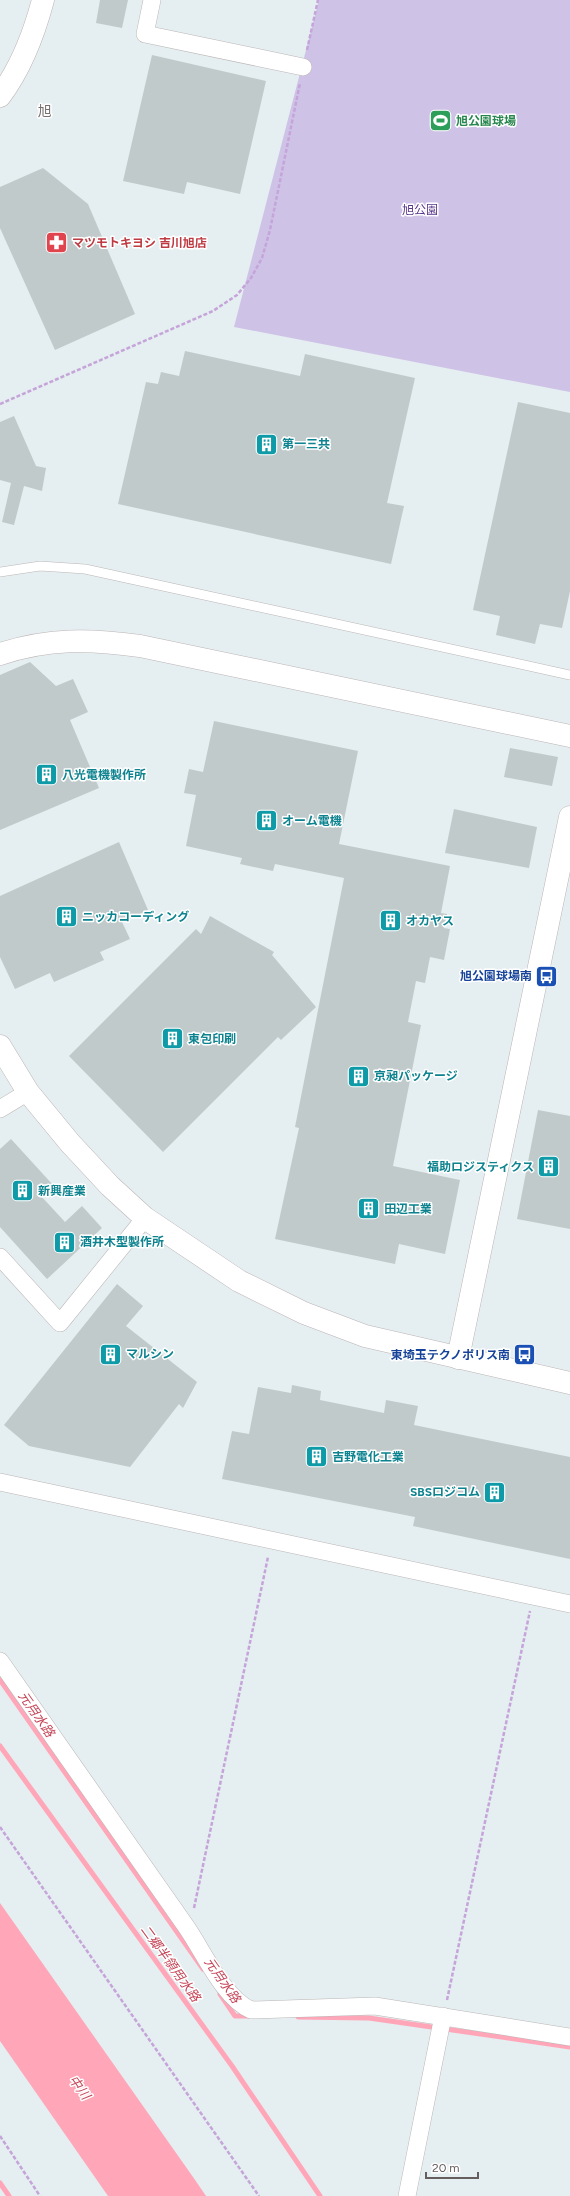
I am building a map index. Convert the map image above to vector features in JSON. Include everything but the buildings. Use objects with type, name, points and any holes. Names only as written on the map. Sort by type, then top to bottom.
[{"type":"street","points":[[0,96],[10,83],[27,49],[43,0]]},
{"type":"street","points":[[152,0],[145,34],[304,67]]},
{"type":"street","points":[[0,654],[21,647],[63,640],[102,641],[140,646],[570,736]]},
{"type":"street","points":[[458,1358],[570,817]]},
{"type":"street","points":[[0,1046],[28,1092],[70,1143],[110,1186],[145,1218],[239,1280],[304,1313],[364,1336],[570,1383]]},
{"type":"street","points":[[0,1109],[28,1092]]},
{"type":"street","points":[[0,1257],[60,1323],[145,1218]]},
{"type":"street","points":[[0,1482],[570,1604]]},
{"type":"street","points":[[0,1661],[189,1930],[233,1998],[242,2007],[251,2010],[375,2006],[570,2037]]},
{"type":"street","points":[[407,2196],[443,2016]]},
{"type":"lane","points":[[0,572],[40,566],[85,569],[570,675]]},
{"type":"path","points":[[0,404],[213,311],[237,295],[251,278],[262,258],[270,230],[318,0]]},
{"type":"path","points":[[189,1930],[271,1540]]},
{"type":"path","points":[[443,2016],[534,1596]]},
{"type":"path","points":[[0,1827],[259,2196]]},
{"type":"path","points":[[0,2136],[40,2196]]},
{"type":"green space","name":"旭公園球場","points":[[319,0],[570,0],[570,392],[234,327]]},
{"type":"water","name":"中川","points":[[0,1903],[206,2196],[108,2196],[0,2041]]},
{"type":"waterway","name":"元用水路","points":[[0,1680],[203,1969]]},
{"type":"waterway","name":"二郷半領用水路","points":[[0,1746],[232,2066],[320,2196]]},
{"type":"waterway","name":"元用水路","points":[[220,1994],[235,2016],[250,2016]]},
{"type":"waterway","name":"元用水路","points":[[298,2017],[369,2018],[570,2047]]},
{"type":"waterway","points":[[0,2183],[9,2196]]},
{"type":"place","name":"旭公園球場","points":[[440,121]]},
{"type":"place","name":"マツモトキヨシ 吉川旭店","points":[[56,243]]},
{"type":"place","name":"第一三共","points":[[266,444]]},
{"type":"place","name":"八光電機製作所","points":[[47,775]]},
{"type":"place","name":"オーム電機","points":[[267,821]]},
{"type":"place","name":"ニッカコーディング","points":[[66,917]]},
{"type":"place","name":"オカヤス","points":[[391,921]]},
{"type":"place","name":"旭公園球場南","points":[[547,976]]},
{"type":"place","name":"東包印刷","points":[[172,1039]]},
{"type":"place","name":"京昶パッケージ","points":[[358,1076]]},
{"type":"place","name":"福助ロジスティクス","points":[[549,1167]]},
{"type":"place","name":"新興産業","points":[[23,1191]]},
{"type":"place","name":"田辺工業","points":[[368,1209]]},
{"type":"place","name":"酒井木型製作所","points":[[64,1242]]},
{"type":"place","name":"マルシン","points":[[111,1354]]},
{"type":"place","name":"東埼玉テクノポリス南","points":[[525,1355]]},
{"type":"place","name":"吉野電化工業","points":[[317,1457]]},
{"type":"place","name":"SBSロジコム","points":[[495,1492]]},
{"type":"district","name":"旭","points":[[45,111]]},
{"type":"park label","name":"旭公園","points":[[420,210]]}]
